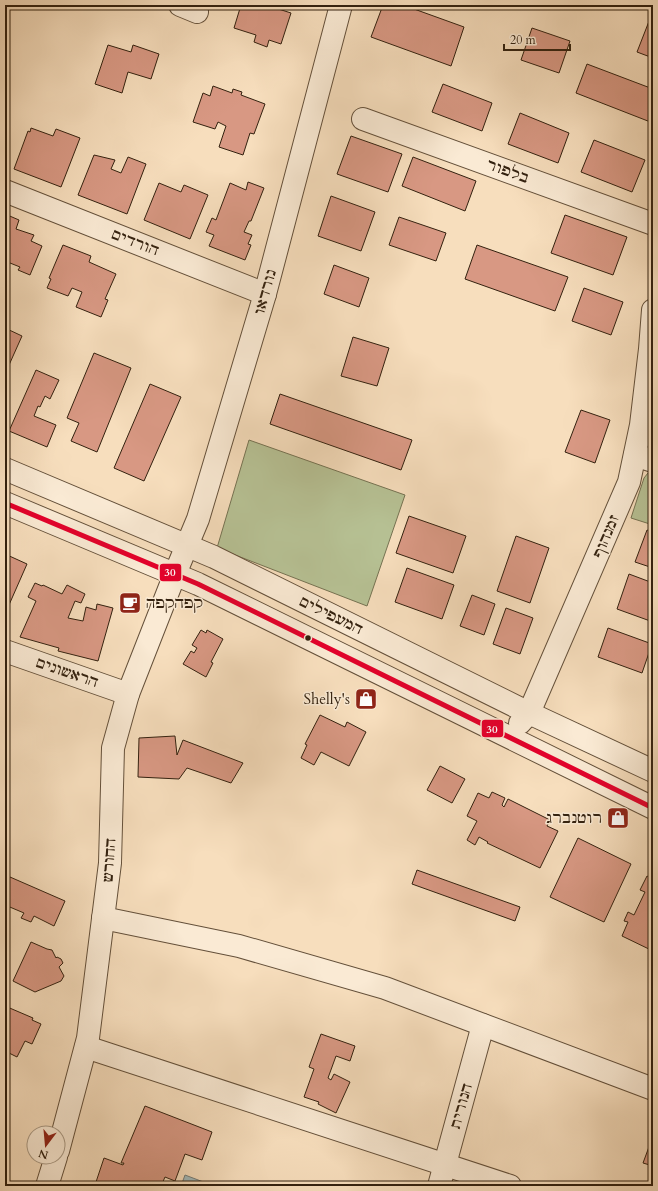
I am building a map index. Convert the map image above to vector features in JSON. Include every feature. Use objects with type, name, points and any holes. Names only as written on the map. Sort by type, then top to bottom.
[{"type":"street","name":"נורדאו","points":[[175,574],[198,519],[266,294],[341,5]]},
{"type":"street","name":"בלפור","points":[[363,119],[653,224]]},
{"type":"street","name":"הורדים","points":[[5,191],[266,294]]},
{"type":"street","name":"זמנהוף","points":[[496,729],[507,729],[514,727],[529,713],[629,482],[644,458],[641,425],[653,310]]},
{"type":"street","name":"המעפילים","points":[[5,469],[221,561],[529,713],[653,771]]},
{"type":"street","name":"המעפילים","points":[[5,504],[198,584],[496,729],[653,808]]},
{"type":"street","name":"החורש","points":[[65,1125],[86,1047],[103,918],[110,862],[113,748],[128,694],[175,574]]},
{"type":"street","name":"הראשונים","points":[[5,651],[128,694]]},
{"type":"street","points":[[103,918],[239,946],[385,988],[653,1089]]},
{"type":"street","name":"הנורית","points":[[439,1186],[483,1025]]},
{"type":"street","points":[[86,1047],[510,1186]]},
{"type":"street","points":[[47,1186],[54,1165]]},
{"type":"green space","points":[[249,440],[405,495],[367,606],[217,548]]},
{"type":"green space","points":[[653,472],[653,525],[631,518],[644,478],[648,473]]},
{"type":"water","points":[[185,1175],[214,1186],[181,1186]]},
{"type":"building","points":[[241,5],[266,5],[291,13],[281,44],[269,40],[267,47],[254,42],[256,35],[234,28]]},
{"type":"building","points":[[383,5],[403,5],[464,27],[451,66],[371,37]]},
{"type":"building","points":[[653,11],[653,58],[637,52]]},
{"type":"building","points":[[532,28],[570,41],[559,73],[521,60]]},
{"type":"building","points":[[108,45],[131,52],[133,45],[159,54],[151,79],[128,72],[122,93],[95,84]]},
{"type":"building","points":[[587,64],[653,89],[653,123],[576,93]]},
{"type":"building","points":[[443,84],[492,103],[482,131],[432,112]]},
{"type":"building","points":[[213,86],[232,93],[233,89],[242,92],[241,95],[265,104],[254,134],[250,133],[243,155],[219,147],[226,126],[218,122],[215,129],[193,122],[203,93],[210,96]]},
{"type":"building","points":[[520,113],[569,133],[558,163],[508,144]]},
{"type":"building","points":[[31,128],[53,136],[56,129],[80,138],[61,187],[14,169],[28,131],[30,132]]},
{"type":"building","points":[[351,136],[402,154],[388,192],[337,174]]},
{"type":"building","points":[[594,140],[645,160],[632,192],[581,172]]},
{"type":"building","points":[[94,155],[115,160],[111,169],[121,173],[128,157],[146,164],[127,214],[78,195]]},
{"type":"building","points":[[413,157],[476,181],[465,211],[402,186]]},
{"type":"building","points":[[248,182],[264,188],[251,221],[249,221],[244,232],[252,235],[248,244],[251,245],[245,260],[209,246],[214,235],[206,232],[212,218],[216,220],[230,183],[246,190]]},
{"type":"building","points":[[159,183],[181,192],[184,185],[208,195],[190,239],[144,220]]},
{"type":"building","points":[[331,196],[375,212],[361,251],[318,236]]},
{"type":"building","points":[[5,214],[19,220],[16,229],[34,235],[31,241],[42,246],[30,275],[18,270],[20,267],[5,261]]},
{"type":"building","points":[[565,215],[627,237],[613,275],[551,253]]},
{"type":"building","points":[[399,217],[446,233],[436,261],[389,245]]},
{"type":"building","points":[[63,245],[91,256],[89,262],[116,274],[105,299],[108,300],[101,317],[76,307],[82,292],[72,288],[68,296],[47,288],[51,279],[49,278]]},
{"type":"building","points":[[477,245],[568,277],[555,311],[465,279]]},
{"type":"building","points":[[334,265],[369,278],[359,307],[324,294]]},
{"type":"building","points":[[584,288],[623,302],[611,335],[572,321]]},
{"type":"building","points":[[5,328],[22,336],[5,374]]},
{"type":"building","points":[[353,337],[389,348],[377,386],[341,376]]},
{"type":"building","points":[[94,353],[131,368],[97,452],[71,441],[79,423],[67,418]]},
{"type":"building","points":[[36,370],[59,380],[50,399],[45,396],[40,407],[38,406],[34,416],[56,425],[47,447],[9,431]]},
{"type":"building","points":[[150,384],[181,397],[144,481],[114,468]]},
{"type":"building","points":[[280,394],[412,440],[401,470],[270,424]]},
{"type":"building","points":[[581,410],[610,420],[595,463],[565,452]]},
{"type":"building","points":[[409,516],[466,536],[453,573],[396,553]]},
{"type":"building","points":[[647,530],[653,532],[653,568],[635,562]]},
{"type":"building","points":[[516,536],[549,548],[530,603],[497,591]]},
{"type":"building","points":[[5,554],[27,564],[5,614]]},
{"type":"building","points":[[407,568],[454,585],[442,619],[395,602]]},
{"type":"building","points":[[629,574],[653,583],[653,622],[617,609]]},
{"type":"building","points":[[35,583],[62,594],[67,585],[85,594],[81,603],[75,601],[68,618],[83,621],[86,607],[96,610],[97,604],[113,608],[98,661],[58,651],[59,648],[20,637],[36,601],[28,597]]},
{"type":"building","points":[[472,595],[495,604],[484,635],[460,626]]},
{"type":"building","points":[[506,608],[533,618],[520,654],[493,644]]},
{"type":"building","points":[[608,628],[652,644],[642,673],[598,657]]},
{"type":"building","points":[[201,630],[206,633],[207,630],[223,639],[211,662],[213,663],[206,677],[183,664],[191,651],[194,653],[197,648],[192,645]]},
{"type":"building","points":[[320,715],[345,727],[347,722],[366,732],[349,766],[321,752],[314,765],[301,758],[307,745],[305,744]]},
{"type":"building","points":[[175,736],[177,755],[183,740],[243,763],[231,783],[187,768],[179,779],[138,777],[139,738]]},
{"type":"building","points":[[440,766],[465,779],[452,803],[427,790]]},
{"type":"building","points":[[492,792],[505,798],[502,805],[504,807],[508,799],[550,820],[547,826],[558,831],[540,868],[487,843],[488,842],[479,837],[475,845],[467,840],[477,821],[467,816],[478,793],[489,798]]},
{"type":"building","points":[[578,838],[631,864],[604,922],[550,897]]},
{"type":"building","points":[[417,870],[520,907],[515,921],[412,884]]},
{"type":"building","points":[[647,876],[653,879],[653,951],[622,936],[628,922],[624,921],[628,912],[634,915],[645,892],[640,890]]},
{"type":"building","points":[[10,877],[65,901],[54,926],[34,916],[31,922],[21,918],[24,913],[5,905],[5,888]]},
{"type":"building","points":[[31,942],[52,950],[56,958],[61,959],[63,963],[59,967],[64,976],[61,981],[35,992],[13,981]]},
{"type":"building","points":[[5,1006],[33,1018],[32,1020],[41,1024],[32,1044],[25,1041],[17,1057],[5,1051]]},
{"type":"building","points":[[321,1034],[355,1046],[350,1061],[336,1056],[328,1078],[331,1080],[334,1074],[350,1082],[336,1113],[318,1104],[319,1102],[304,1097],[314,1069],[309,1067]]},
{"type":"building","points":[[145,1106],[212,1132],[202,1160],[185,1154],[175,1181],[165,1177],[161,1186],[105,1186],[96,1182],[104,1158],[123,1165],[124,1163],[121,1163]]},
{"type":"building","points":[[653,1136],[653,1166],[643,1163]]},
{"type":"transit line","name":"30","points":[[5,503],[198,584],[653,808]]},
{"type":"place","name":"קפהקפה","points":[[130,603]]},
{"type":"place","name":"Shelly's","points":[[366,699]]},
{"type":"place","name":"רוטנברג","points":[[618,818]]}]
